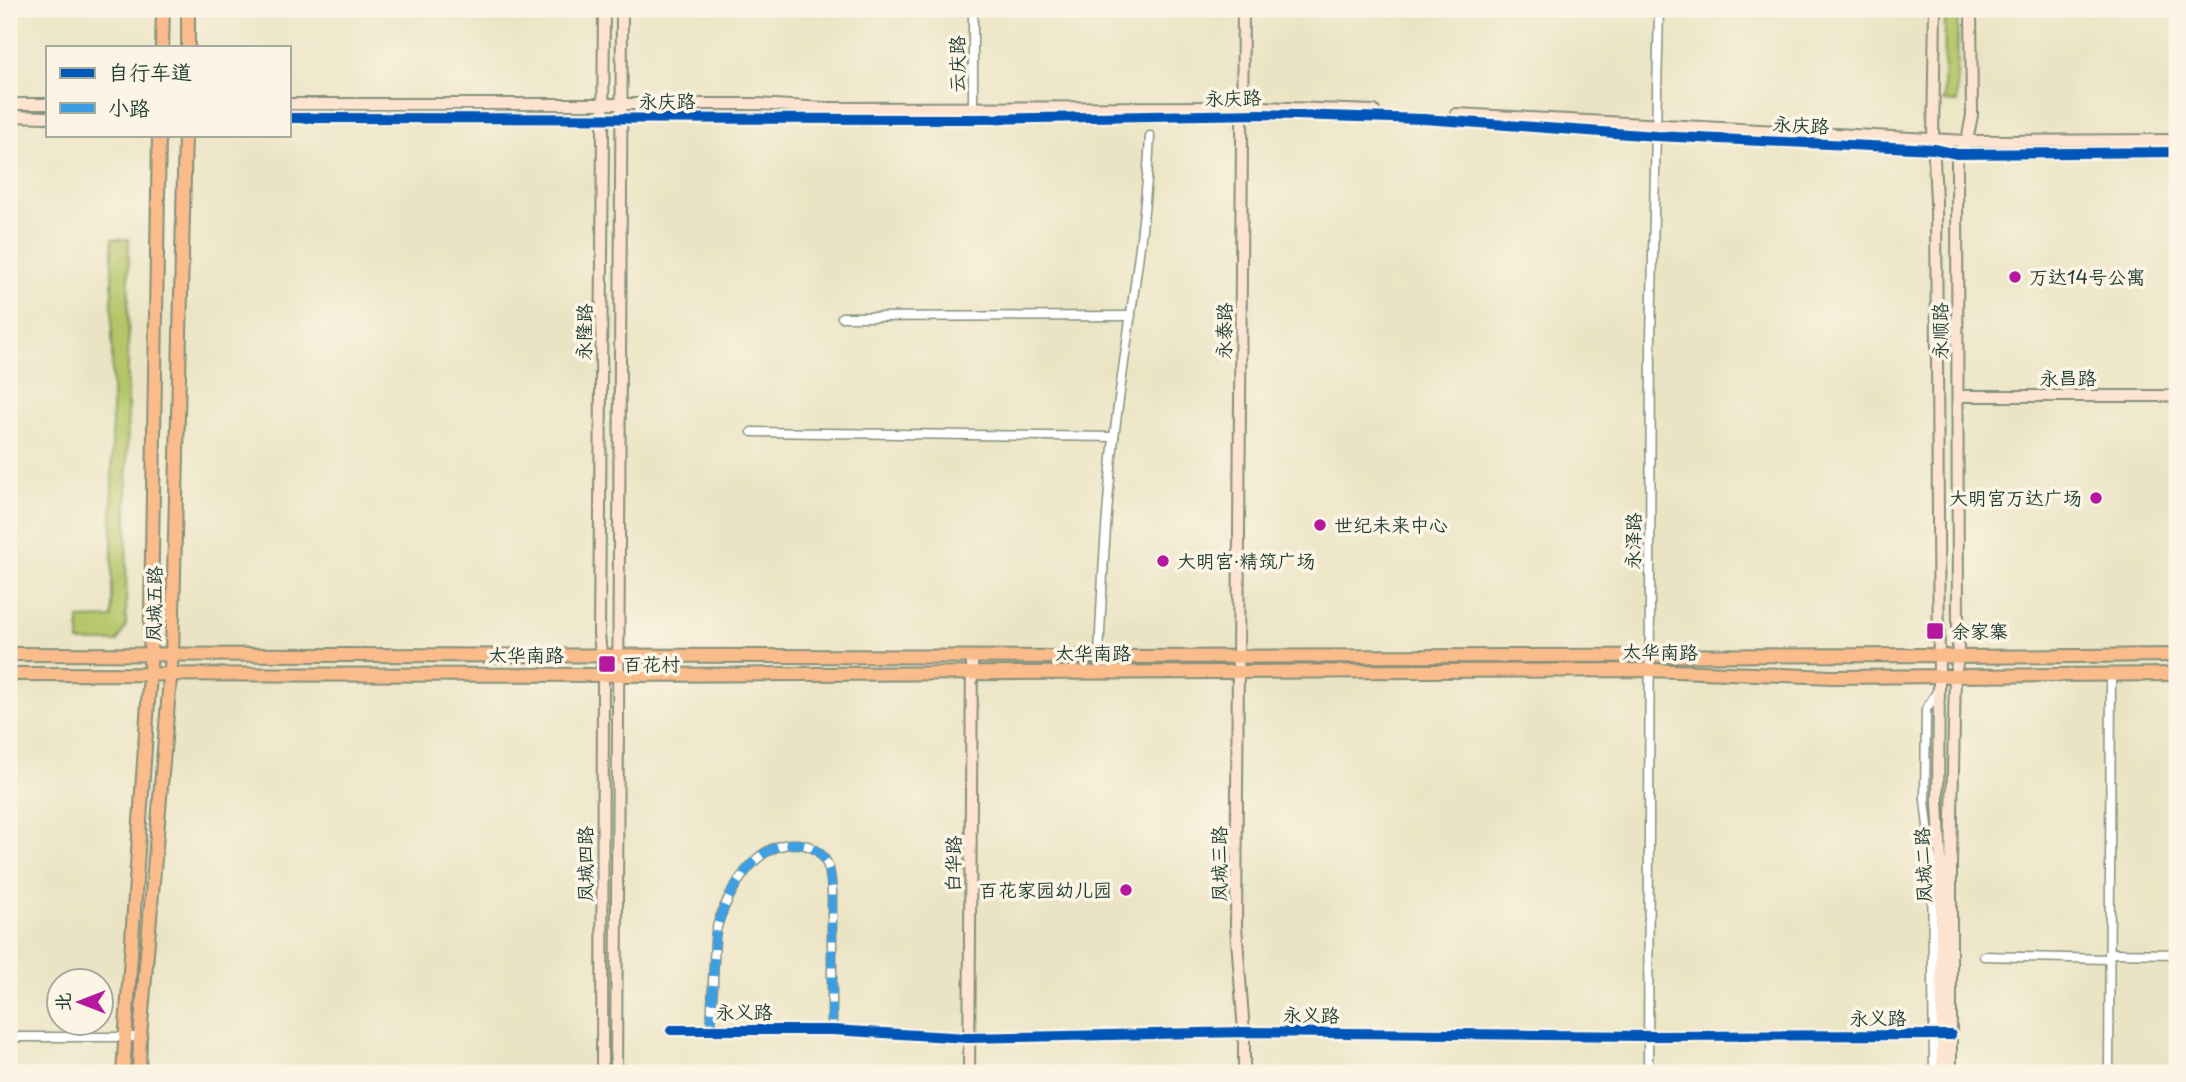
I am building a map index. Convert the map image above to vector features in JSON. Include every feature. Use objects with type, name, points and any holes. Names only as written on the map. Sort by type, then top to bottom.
[{"type":"main road","points":[[162,46],[163,9]]},
{"type":"main road","points":[[188,9],[188,46]]},
{"type":"main road","name":"凤城五路","points":[[123,1073],[150,673],[159,136]]},
{"type":"main road","name":"凤城五路","points":[[139,1073],[172,655],[185,136]]},
{"type":"main road","name":"太华南路","points":[[9,654],[1099,657],[1236,655],[1648,663],[1939,682],[1955,677],[2177,674]]},
{"type":"main road","name":"太华南路","points":[[9,674],[1237,672],[1938,656],[2177,655]]},
{"type":"street","name":"永隆路","points":[[600,655],[604,9]]},
{"type":"street","name":"永隆路","points":[[617,654],[622,9]]},
{"type":"street","name":"云庆路","points":[[973,9],[973,113]]},
{"type":"street","name":"永泰路","points":[[1236,655],[1243,9]]},
{"type":"street","name":"永泽路","points":[[1648,1073],[1651,337],[1659,9]]},
{"type":"street","name":"永顺路","points":[[1935,9],[1938,656]]},
{"type":"street","points":[[1956,154],[1966,141],[1972,115],[1971,9]]},
{"type":"street","points":[[9,104],[46,104]]},
{"type":"street","name":"永庆路","points":[[290,104],[622,104],[973,113]]},
{"type":"street","name":"永庆路","points":[[1243,111],[1424,119],[1656,136],[1934,144],[1966,141],[2177,140]]},
{"type":"street","name":"永庆路","points":[[290,118],[622,118],[1243,111],[1657,123],[1934,144],[1956,154],[2177,152]]},
{"type":"street","points":[[9,116],[46,117]]},
{"type":"street","points":[[1099,657],[1103,555],[1115,438],[1147,200],[1150,135]]},
{"type":"street","name":"永顺路","points":[[1956,154],[1958,657]]},
{"type":"street","points":[[842,317],[1131,316]]},
{"type":"street","name":"永昌路","points":[[1958,396],[2177,396]]},
{"type":"street","points":[[752,432],[1115,438]]},
{"type":"street","name":"凤城四路","points":[[616,1073],[617,654]]},
{"type":"street","name":"凤城四路","points":[[600,655],[603,674],[602,1073]]},
{"type":"street","name":"凤城三路","points":[[1236,655],[1236,926],[1244,1032],[1244,1073]]},
{"type":"street","name":"白华路","points":[[969,1073],[972,656]]},
{"type":"street","name":"凤城二路","points":[[1938,656],[1937,802],[1941,863],[1942,1073]]},
{"type":"street","name":"凤城二路","points":[[1951,1073],[1942,1036],[1951,863],[1955,677],[1958,657]]},
{"type":"street","points":[[2109,1073],[2111,674]]},
{"type":"street","points":[[711,1030],[716,930],[726,904],[740,879],[758,858],[789,843],[806,844],[817,849],[829,869],[832,891],[832,1030]]},
{"type":"street","points":[[1984,956],[2177,954]]},
{"type":"street","name":"永义路","points":[[671,1030],[832,1030],[968,1038],[1244,1032],[1942,1036]]},
{"type":"street","points":[[1934,1073],[1942,1036]]},
{"type":"street","points":[[9,1037],[140,1037]]},
{"type":"green space","points":[[1945,9],[1958,9],[1957,103],[1944,102]]},
{"type":"green space","points":[[112,239],[129,239],[126,626],[117,642],[79,642],[79,619],[112,618]]},
{"type":"marked path","points":[[711,1030],[715,935],[720,918],[739,881],[758,858],[767,851],[788,844],[808,846],[817,851],[829,869],[832,891],[832,1030]]},
{"type":"cycle path","points":[[290,118],[977,119],[1261,114],[1424,119],[1656,136],[1934,149],[1957,154],[2177,152]]},
{"type":"cycle path","points":[[671,1030],[832,1030],[968,1038],[1244,1032],[1648,1036],[1951,1035]]},
{"type":"place","name":"万达14号公寓","points":[[2015,277]]},
{"type":"place","name":"大明宫万达广场","points":[[2096,498]]},
{"type":"place","name":"世纪未来中心","points":[[1320,525]]},
{"type":"place","name":"大明宫·精筑广场","points":[[1163,561]]},
{"type":"place","name":"余家寨","points":[[1935,631]]},
{"type":"place","name":"百花村","points":[[607,664]]},
{"type":"place","name":"百花家园幼儿园","points":[[1126,890]]}]
